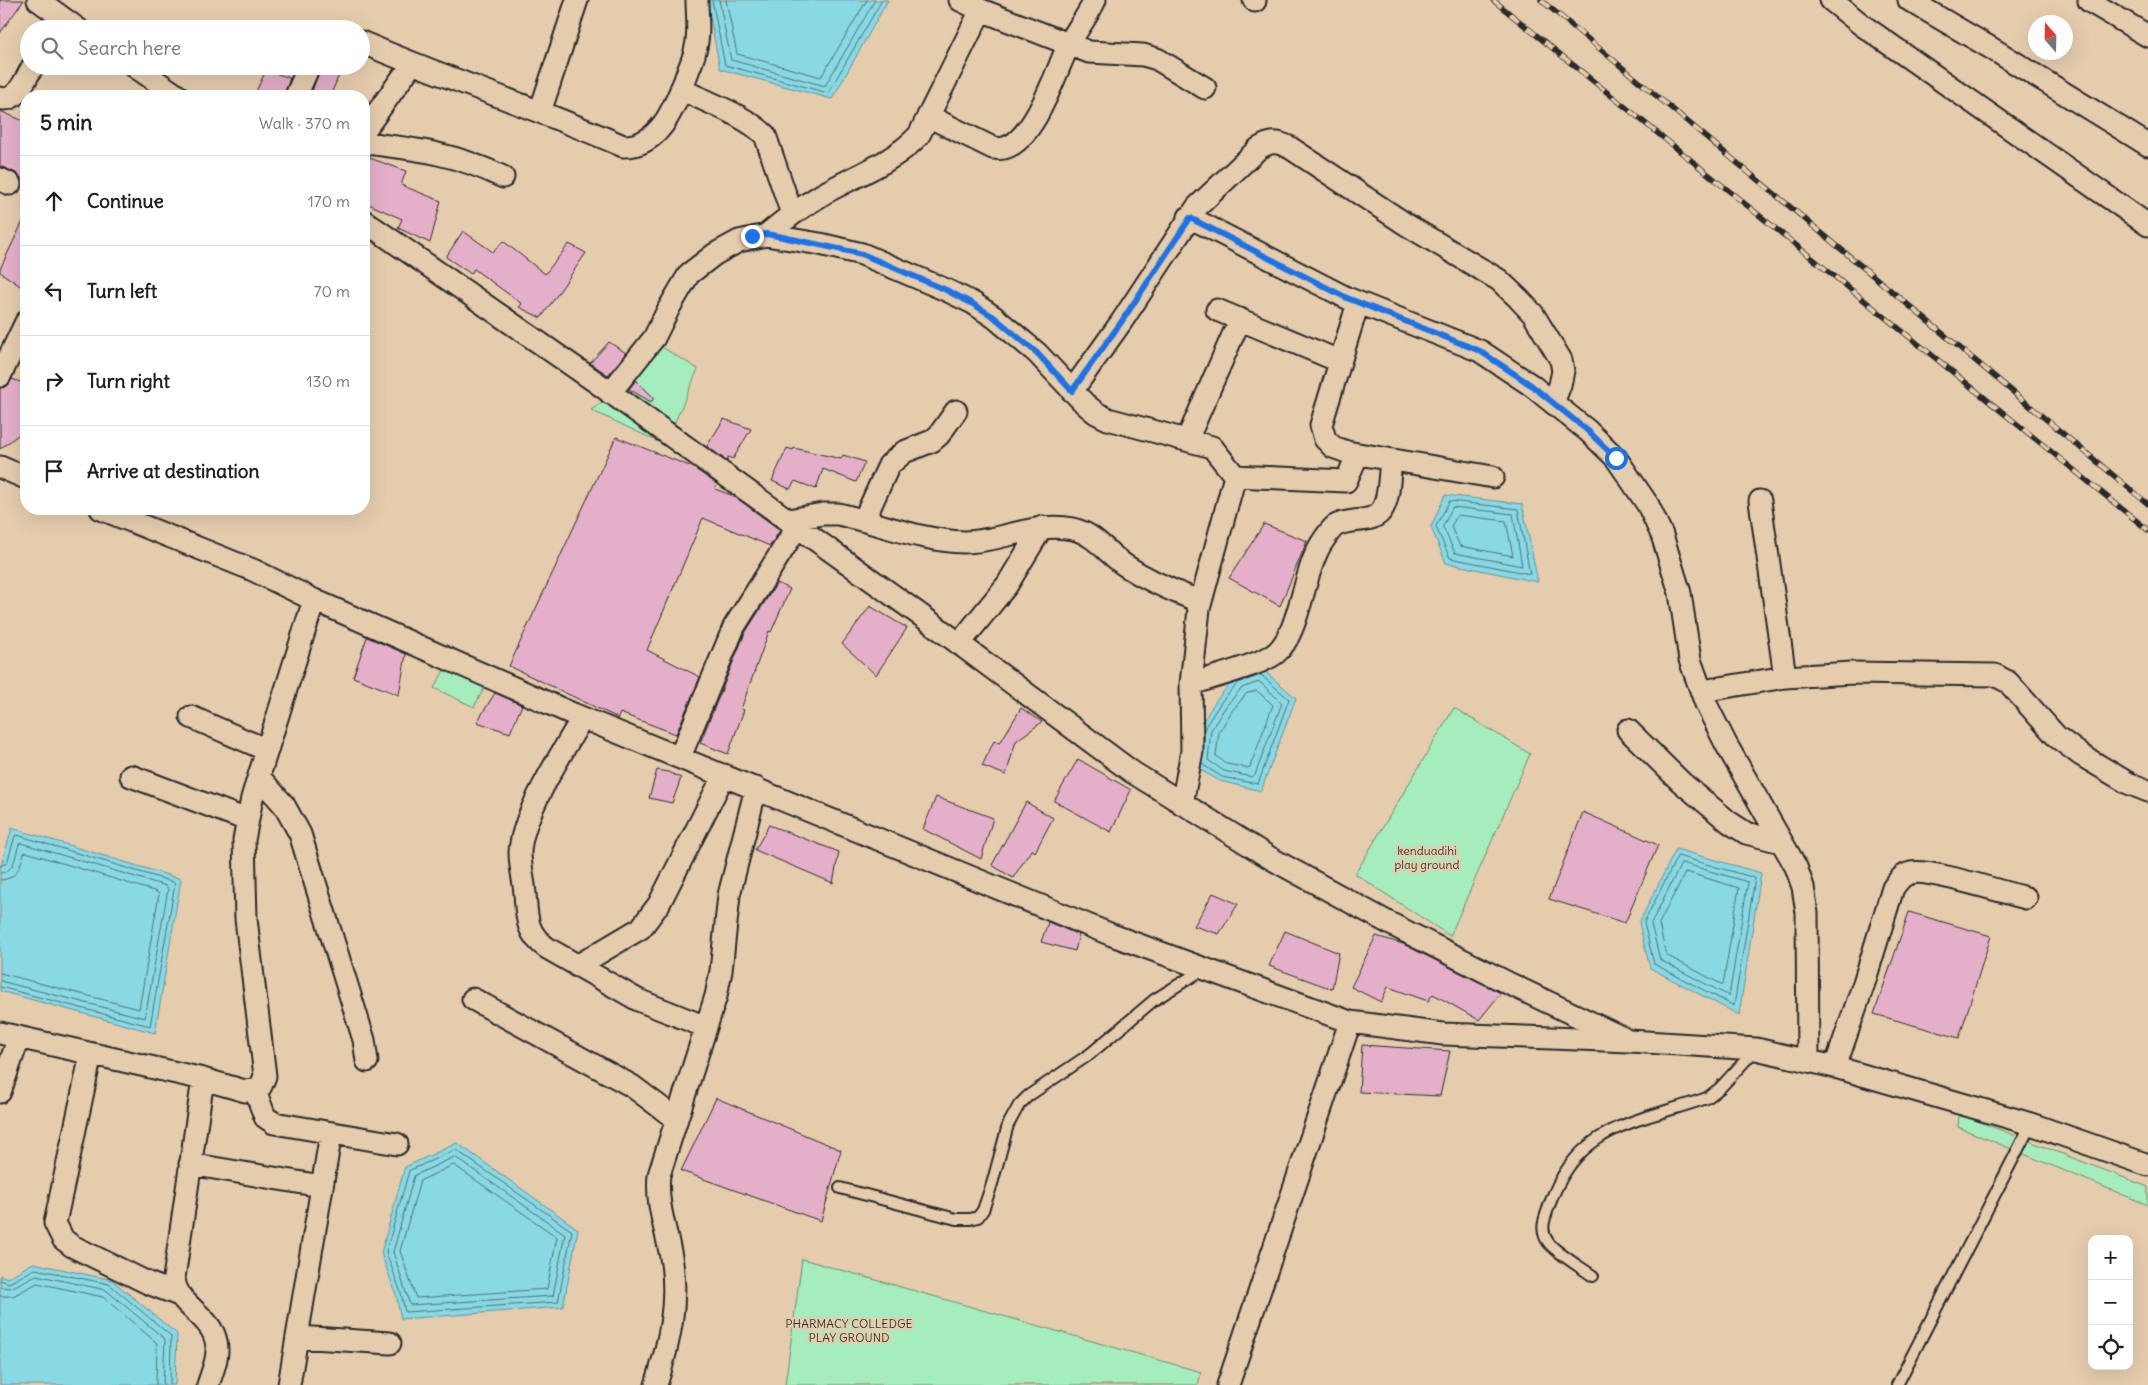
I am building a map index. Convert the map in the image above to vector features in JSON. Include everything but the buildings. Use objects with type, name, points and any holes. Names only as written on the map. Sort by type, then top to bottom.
[{"type":"street","points":[[38,0],[59,20]]},
{"type":"street","points":[[540,112],[577,0]]},
{"type":"street","points":[[370,46],[623,146],[633,146],[648,139],[667,121],[681,89],[696,50],[696,0]]},
{"type":"street","points":[[960,0],[980,10],[1089,52],[1143,55],[1157,59],[1205,88]]},
{"type":"street","points":[[928,116],[992,148],[1004,149],[1022,135],[1037,116],[1069,45],[1095,0]]},
{"type":"street","points":[[1831,0],[1878,36],[2148,225]]},
{"type":"street","points":[[1908,0],[1996,51],[2148,145]]},
{"type":"street","points":[[2089,1],[2148,36]]},
{"type":"street","points":[[610,393],[654,338],[689,274],[715,254],[739,241],[766,234],[822,194],[897,155],[919,135],[980,10]]},
{"type":"street","points":[[370,123],[412,64]]},
{"type":"street","points":[[2,99],[12,97],[28,75]]},
{"type":"street","points":[[147,75],[169,90]]},
{"type":"street","points":[[299,90],[305,75]]},
{"type":"street","points":[[681,89],[738,117],[765,135],[792,214]]},
{"type":"street","points":[[2,99],[20,107]]},
{"type":"street","points":[[1072,391],[1122,321],[1197,207],[1267,143],[1281,143],[1407,225],[1499,280],[1518,298],[1533,314],[1561,360],[1563,371],[1553,403]]},
{"type":"street","points":[[370,144],[448,155],[475,164],[503,178]]},
{"type":"street","points":[[1190,218],[1358,302],[1480,351],[1531,385],[1588,431],[1616,458],[1648,505],[1662,535],[1680,594],[1690,660],[1702,691],[1726,744],[1781,842],[1803,887],[1807,913],[1808,1060]]},
{"type":"street","points":[[370,225],[793,523],[1132,772],[1272,859],[1508,983],[1630,1041]]},
{"type":"street","points":[[766,234],[862,254],[960,296],[994,317],[1037,353],[1072,391],[1096,413],[1108,419],[1212,447],[1235,476],[1346,481],[1358,454]]},
{"type":"street","points":[[1358,302],[1321,424],[1325,439],[1333,447],[1358,454],[1493,478]]},
{"type":"street","points":[[1217,310],[1339,360]]},
{"type":"street","points":[[1187,440],[1240,320]]},
{"type":"street","points":[[0,376],[20,334]]},
{"type":"street","points":[[864,520],[889,466],[895,458],[911,448],[932,441],[939,435],[956,411]]},
{"type":"street","points":[[1191,684],[1268,658],[1283,647],[1320,545],[1336,526],[1353,520],[1374,517],[1380,513],[1384,506],[1391,460]]},
{"type":"street","points":[[0,467],[20,475]]},
{"type":"street","points":[[1182,804],[1192,751],[1191,684],[1199,609],[1235,476]]},
{"type":"street","points":[[1760,501],[1784,677]]},
{"type":"street","points":[[680,757],[734,627],[793,523],[823,514],[838,514],[918,535],[962,542],[977,541],[1042,528],[1074,530],[1089,535],[1125,565],[1147,578],[1191,598],[1196,602],[1199,609]]},
{"type":"street","points":[[116,515],[253,570],[314,600],[582,718],[1112,935],[1350,1022],[1443,1034],[1630,1041],[1756,1049],[1835,1067],[2031,1124],[2148,1165]]},
{"type":"street","points":[[959,644],[1007,585],[1042,528]]},
{"type":"street","points":[[0,1092],[9,1035],[203,1079],[246,1091],[254,1090],[261,1086],[265,1076],[246,919],[244,840],[247,820],[267,750],[314,600]]},
{"type":"street","points":[[1702,691],[1784,677],[1852,673],[1995,675],[2008,682],[2058,737],[2081,755],[2128,784],[2148,791]]},
{"type":"street","points":[[192,717],[267,750]]},
{"type":"street","points":[[582,718],[528,816],[520,854],[524,878],[526,917],[530,929],[536,940],[638,1000],[706,1027]]},
{"type":"street","points":[[1628,730],[1681,782],[1729,822],[1746,833],[1781,842]]},
{"type":"street","points":[[578,966],[641,928],[658,904],[724,775]]},
{"type":"street","points":[[131,776],[247,820]]},
{"type":"street","points":[[259,778],[284,805],[300,834],[364,1040],[368,1061]]},
{"type":"street","points":[[656,1385],[674,1310],[675,1288],[671,1258],[657,1192],[659,1175],[706,1027],[721,971],[729,895],[756,788]]},
{"type":"street","points":[[1835,1067],[1864,983],[1893,888],[1902,876],[1913,872],[1931,874],[2026,898]]},
{"type":"street","points":[[473,999],[632,1086],[676,1119]]},
{"type":"street","points":[[1228,1385],[1350,1022]]},
{"type":"street","points":[[91,1054],[55,1214],[55,1223],[63,1239],[72,1246],[148,1283],[179,1295],[207,1322],[216,1338],[218,1353],[208,1385]]},
{"type":"street","points":[[179,1295],[174,1278],[203,1079]]},
{"type":"street","points":[[254,1090],[265,1117],[274,1123],[397,1144]]},
{"type":"street","points":[[289,1385],[331,1133]]},
{"type":"street","points":[[190,1164],[322,1186]]},
{"type":"street","points":[[297,1337],[390,1343]]},
{"type":"lane","points":[[840,1188],[956,1219],[978,1217],[983,1210],[990,1191],[1008,1125],[1019,1105],[1028,1096],[1090,1054],[1154,1000],[1205,969]]},
{"type":"lane","points":[[1593,1276],[1549,1243],[1544,1235],[1542,1226],[1564,1171],[1578,1154],[1607,1132],[1707,1098],[1720,1088],[1756,1049]]},
{"type":"lane","points":[[1897,1385],[2031,1124]]},
{"type":"green space","points":[[657,344],[698,369],[665,445],[591,410],[618,391]]},
{"type":"green space","points":[[447,665],[488,681],[474,707],[434,688]]},
{"type":"green space","name":"kenduadihi play ground","points":[[1454,708],[1530,754],[1450,936],[1355,874]]},
{"type":"green space","points":[[1959,1114],[2148,1187],[2148,1205],[1958,1127]]},
{"type":"green space","name":"PHARMACY COLLEDGE PLAY GROUND","points":[[802,1259],[1201,1372],[1198,1385],[785,1385]]},
{"type":"water","points":[[707,0],[888,0],[832,99],[720,69]]},
{"type":"water","points":[[1445,495],[1522,504],[1538,582],[1446,563],[1431,527]]},
{"type":"water","points":[[1262,669],[1296,698],[1261,791],[1220,781],[1197,768],[1200,726],[1217,699],[1235,678]]},
{"type":"water","points":[[12,828],[181,879],[155,1033],[0,991],[0,869]]},
{"type":"water","points":[[1676,849],[1761,873],[1739,1015],[1650,968],[1639,923]]},
{"type":"water","points":[[457,1143],[578,1229],[563,1307],[401,1319],[396,1294],[381,1253],[405,1167]]},
{"type":"water","points":[[33,1263],[112,1280],[177,1334],[175,1385],[0,1385],[0,1275],[7,1278]]},
{"type":"railway","points":[[1493,0],[2148,530]]},
{"type":"railway","points":[[1541,0],[2148,504]]},
{"type":"route","points":[[752,236],[766,234],[862,254],[946,290],[994,317],[1037,353],[1072,391],[1122,321],[1190,218],[1222,236],[1347,298],[1480,351],[1531,385],[1588,431],[1616,458]]}]
